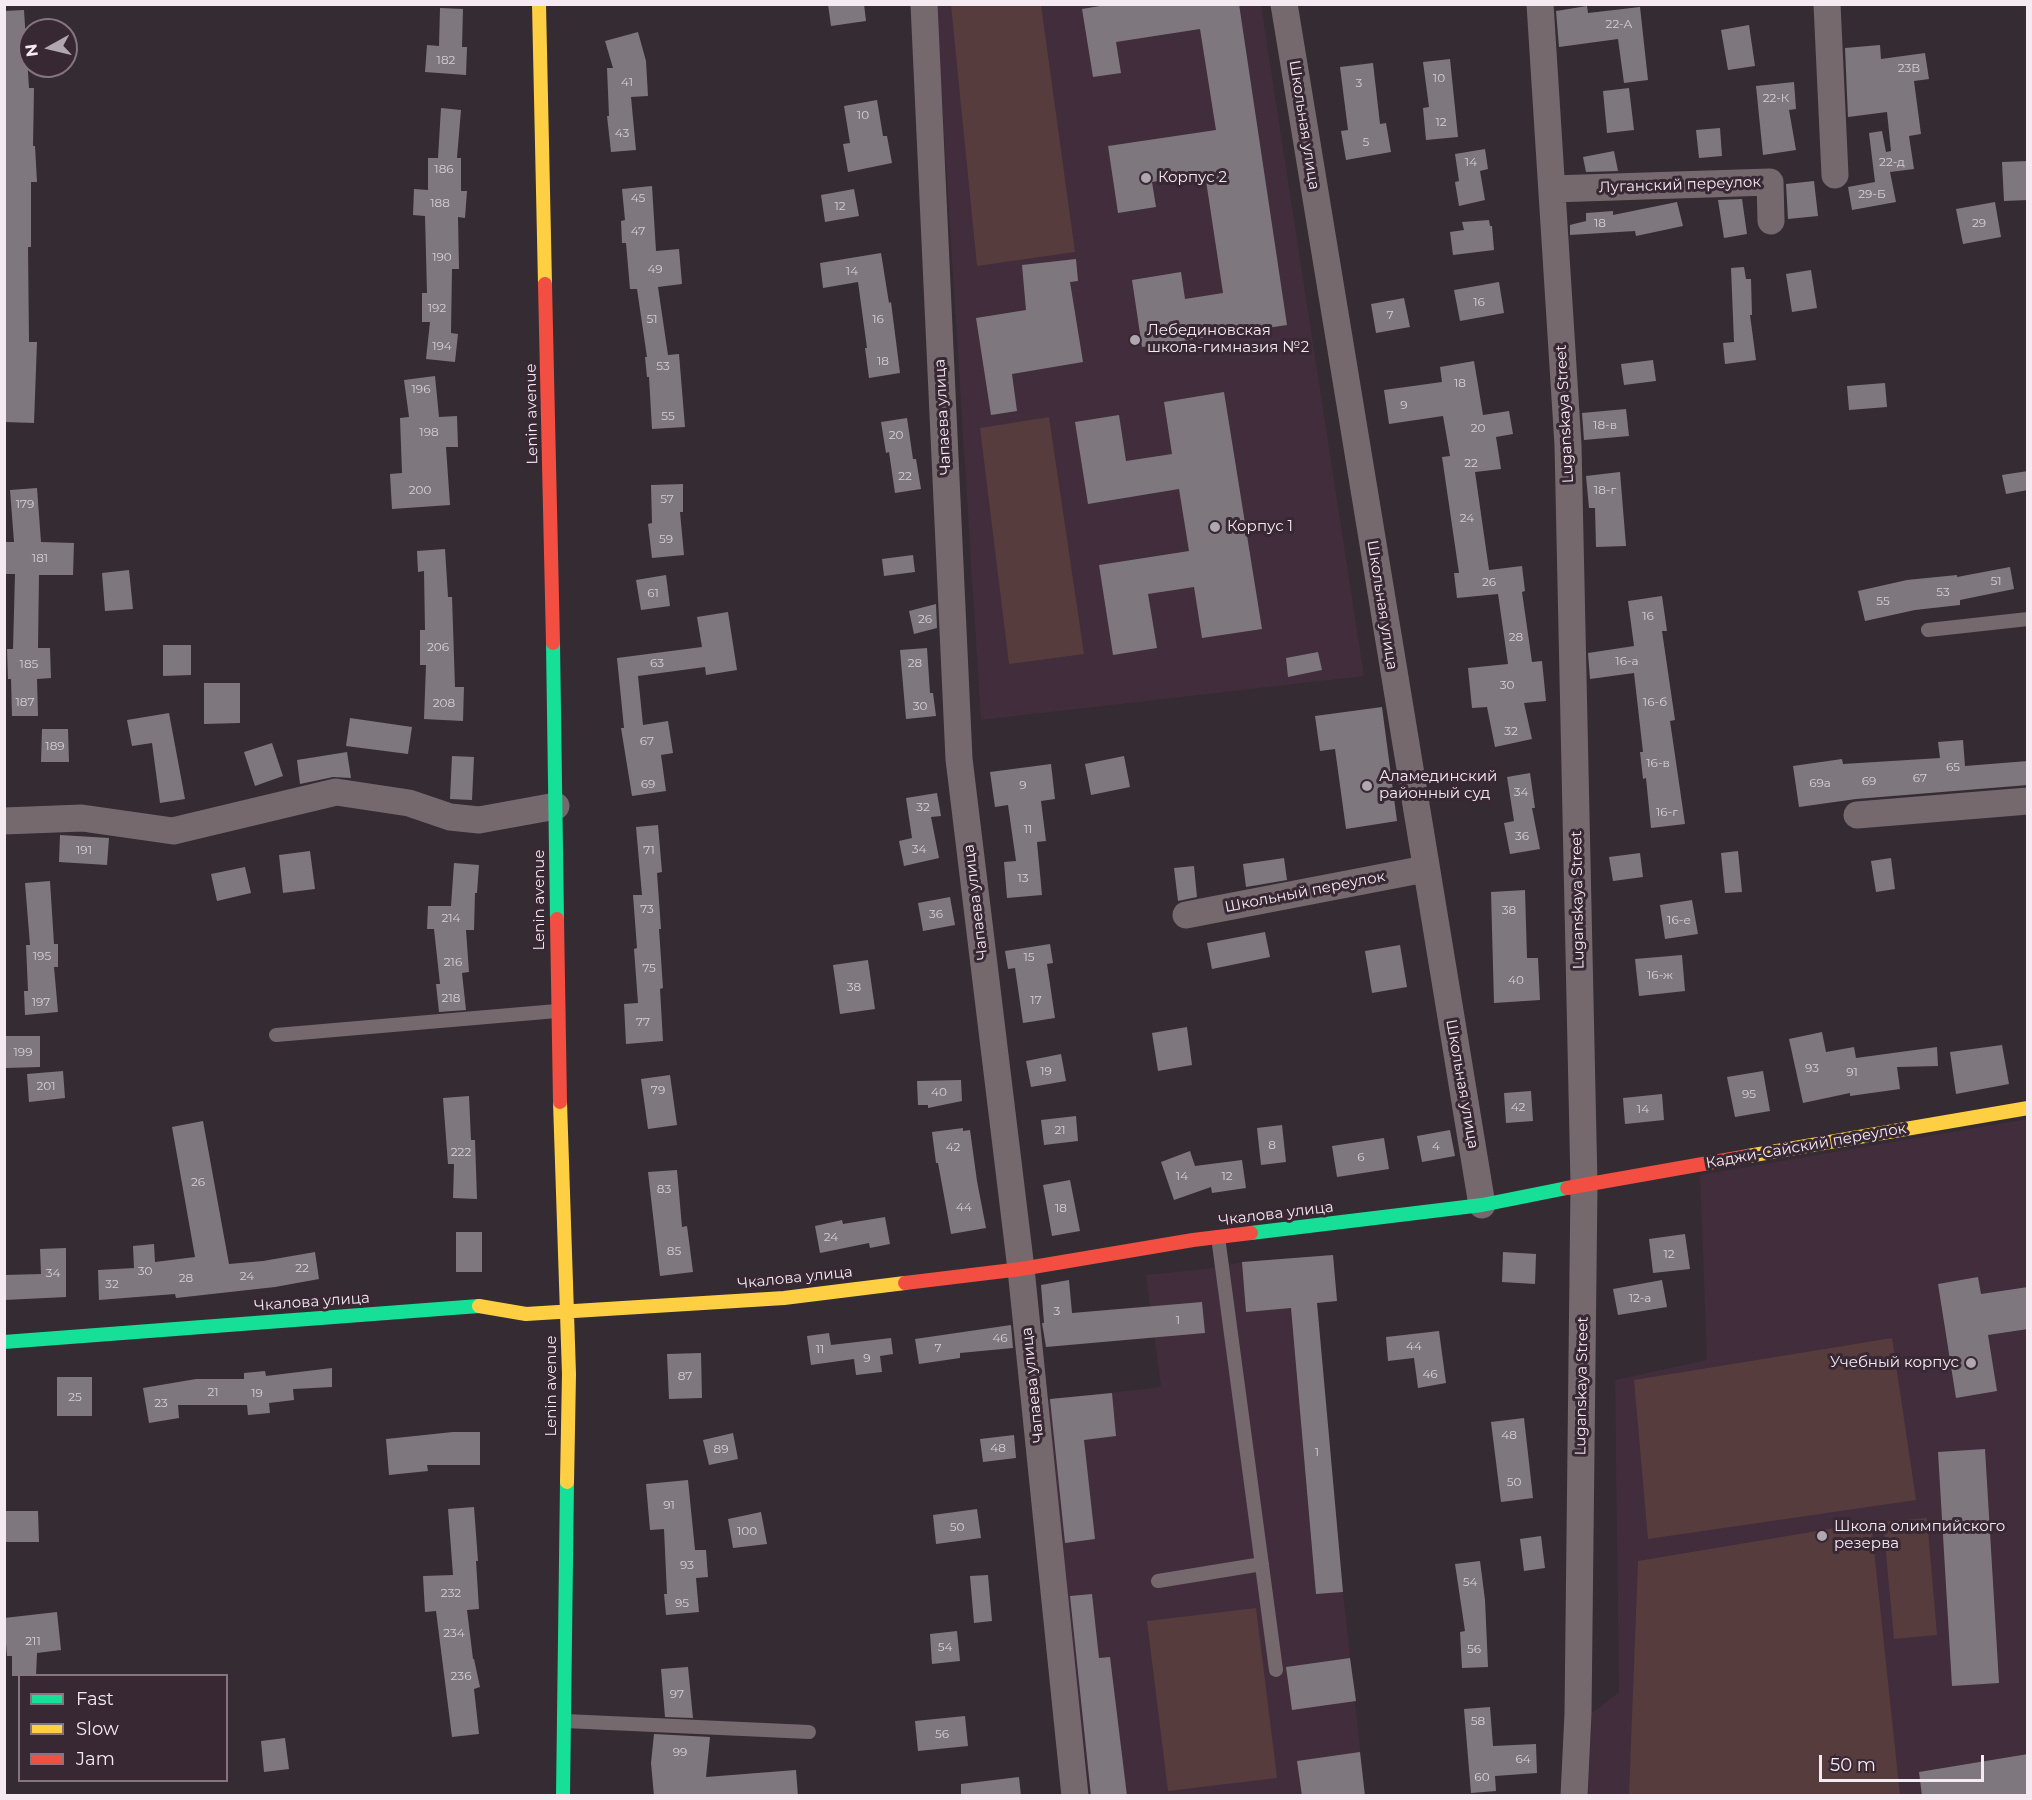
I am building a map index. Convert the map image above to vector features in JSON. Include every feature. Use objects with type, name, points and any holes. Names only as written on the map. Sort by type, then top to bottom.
[{"type":"street","name":"Lenin avenue","points":[[539,4],[556,806],[557,1011],[569,1374],[566,1721],[563,1796]]},
{"type":"street","name":"Чапаева улица","points":[[924,4],[959,759],[1021,1269],[1075,1796]]},
{"type":"street","name":"Школьная улица","points":[[1284,4],[1482,1205]]},
{"type":"street","name":"Luganskaya Street","points":[[1540,4],[1568,445],[1584,1184],[1578,1714],[1574,1796]]},
{"type":"street","points":[[1827,4],[1835,175]]},
{"type":"street","name":"Луганский переулок","points":[[1552,189],[1770,182],[1771,221]]},
{"type":"street","points":[[4,821],[82,818],[173,831],[336,792],[409,803],[450,817],[478,820],[556,806]]},
{"type":"street","points":[[1857,815],[2028,801]]},
{"type":"street","name":"Школьный переулок","points":[[1186,915],[1425,869]]},
{"type":"street","name":"Каджи-Сайский переулок","points":[[1584,1184],[2028,1108]]},
{"type":"street","name":"Чкалова улица","points":[[4,1342],[473,1305],[526,1314],[784,1298],[1021,1269],[1218,1237],[1482,1205],[1584,1184]]},
{"type":"lane","points":[[1928,630],[2028,620]]},
{"type":"lane","points":[[276,1035],[557,1011]]},
{"type":"lane","points":[[1218,1237],[1276,1670]]},
{"type":"lane","points":[[1158,1581],[1262,1564]]},
{"type":"lane","points":[[566,1721],[809,1732]]},
{"type":"shaded area","name":"Лебединовская школа-гимназия №2","points":[[936,5],[1261,5],[1364,676],[981,720]]},
{"type":"shaded area","points":[[951,5],[1041,5],[1075,252],[977,266]]},
{"type":"shaded area","points":[[1049,417],[1084,654],[1009,664],[980,428]]},
{"type":"shaded area","name":"Школа олимпийского резерва","points":[[2027,1119],[2027,1795],[1588,1796],[1592,1713],[1619,1692],[1615,1380],[1707,1360],[1700,1175]]},
{"type":"shaded area","points":[[1333,1255],[1337,1301],[1317,1303],[1343,1592],[1365,1795],[1090,1795],[1066,1597],[1048,1400],[1161,1387],[1146,1275],[1206,1269],[1242,1262]]},
{"type":"shaded area","points":[[1892,1338],[1916,1500],[1648,1539],[1634,1380]]},
{"type":"shaded area","points":[[1927,1518],[1937,1635],[1894,1639],[1883,1522]]},
{"type":"shaded area","points":[[1871,1522],[1900,1795],[1629,1795],[1638,1561]]},
{"type":"shaded area","points":[[1256,1608],[1277,1778],[1168,1791],[1147,1621]]},
{"type":"building","points":[[828,4],[864,4],[866,21],[831,26]]},
{"type":"building","name":"Корпус 2","points":[[1112,4],[1239,4],[1287,325],[1142,347],[1132,280],[1181,272],[1185,299],[1223,293],[1205,174],[1152,182],[1156,207],[1118,213],[1108,146],[1216,130],[1200,29],[1116,42],[1121,73],[1093,77],[1082,9]]},
{"type":"building","points":[[1587,6],[1588,13],[1640,7],[1648,80],[1624,83],[1618,39],[1559,47],[1556,11]]},
{"type":"building","points":[[440,8],[463,9],[462,47],[467,47],[466,75],[425,72],[427,45],[439,46]]},
{"type":"building","points":[[24,10],[25,18],[18,18],[18,78],[28,78],[29,88],[34,88],[33,146],[35,146],[37,182],[31,182],[31,247],[28,247],[29,342],[37,342],[34,423],[4,422],[4,11]]},
{"type":"building","points":[[1749,25],[1755,66],[1728,70],[1721,30]]},
{"type":"building","points":[[638,32],[646,61],[648,96],[631,97],[636,150],[611,152],[607,116],[609,116],[607,68],[613,68],[605,41]]},
{"type":"building","points":[[1880,45],[1881,59],[1925,53],[1929,79],[1914,81],[1921,134],[1909,136],[1914,169],[1890,172],[1896,202],[1852,210],[1848,187],[1875,182],[1869,133],[1882,131],[1886,152],[1891,151],[1887,112],[1848,117],[1845,48]]},
{"type":"building","points":[[1450,59],[1458,137],[1426,140],[1423,108],[1429,107],[1423,62]]},
{"type":"building","points":[[1373,63],[1380,124],[1386,123],[1391,152],[1346,160],[1341,131],[1348,130],[1340,67]]},
{"type":"building","points":[[1794,82],[1796,109],[1789,110],[1796,150],[1763,155],[1756,86]]},
{"type":"building","points":[[1629,88],[1634,130],[1607,133],[1603,91]]},
{"type":"building","points":[[877,100],[883,136],[887,136],[892,163],[848,172],[843,144],[850,143],[844,106]]},
{"type":"building","points":[[441,108],[461,110],[457,158],[461,158],[461,191],[467,191],[465,218],[458,217],[459,269],[452,269],[451,333],[458,334],[455,362],[426,359],[430,322],[422,322],[422,293],[427,293],[425,216],[413,215],[414,189],[428,190],[428,158],[438,158]]},
{"type":"building","points":[[1720,128],[1722,156],[1699,158],[1696,130]]},
{"type":"building","points":[[1485,149],[1488,169],[1480,171],[1485,200],[1459,206],[1455,182],[1459,181],[1455,154]]},
{"type":"building","points":[[1614,151],[1618,171],[1586,172],[1583,157]]},
{"type":"building","points":[[2028,161],[2028,200],[2004,201],[2002,162]]},
{"type":"building","points":[[1814,181],[1818,216],[1788,219],[1786,184]]},
{"type":"building","points":[[652,186],[656,251],[679,249],[682,284],[658,287],[668,355],[679,354],[685,427],[652,429],[649,377],[647,377],[645,357],[647,357],[637,289],[630,289],[626,243],[622,243],[621,221],[625,220],[622,189]]},
{"type":"building","points":[[854,189],[859,216],[825,222],[821,195]]},
{"type":"building","points":[[1742,199],[1747,234],[1724,238],[1718,200]]},
{"type":"building","points":[[1677,202],[1683,226],[1636,236],[1635,231],[1570,235],[1570,225],[1586,221],[1586,213],[1613,211],[1613,215]]},
{"type":"building","points":[[1995,202],[2001,237],[1963,244],[1956,209]]},
{"type":"building","points":[[1489,220],[1492,226],[1494,250],[1453,255],[1450,232],[1464,230],[1462,222]]},
{"type":"building","points":[[881,253],[889,303],[891,302],[900,373],[869,378],[858,282],[823,288],[820,263]]},
{"type":"building","points":[[1076,259],[1078,281],[1070,282],[1083,362],[1012,374],[1017,411],[991,415],[976,318],[1026,310],[1022,265]]},
{"type":"building","points":[[1744,267],[1746,279],[1751,279],[1752,315],[1750,315],[1756,360],[1725,364],[1723,343],[1734,342],[1731,268]]},
{"type":"building","points":[[1811,270],[1817,308],[1792,312],[1786,274]]},
{"type":"building","points":[[1499,282],[1504,313],[1460,321],[1454,290]]},
{"type":"building","points":[[1404,298],[1410,327],[1376,333],[1371,304]]},
{"type":"building","points":[[1653,360],[1656,381],[1624,385],[1621,364]]},
{"type":"building","points":[[1474,361],[1483,415],[1509,411],[1513,434],[1496,437],[1501,469],[1475,472],[1489,570],[1522,566],[1525,591],[1522,592],[1532,662],[1542,661],[1546,701],[1524,703],[1532,739],[1495,747],[1487,707],[1472,708],[1468,668],[1508,664],[1498,594],[1457,598],[1454,573],[1459,573],[1442,457],[1450,456],[1443,416],[1389,424],[1384,390],[1442,382],[1440,367]]},
{"type":"building","points":[[435,376],[439,417],[457,416],[458,447],[446,447],[450,505],[392,509],[390,474],[402,473],[400,418],[409,417],[404,380]]},
{"type":"building","points":[[1885,383],[1887,407],[1849,410],[1847,386]]},
{"type":"building","name":"Корпус 1","points":[[1224,392],[1262,629],[1202,638],[1194,587],[1148,594],[1157,648],[1113,655],[1099,565],[1189,551],[1179,489],[1088,504],[1075,422],[1119,415],[1126,461],[1172,454],[1164,402]]},
{"type":"building","points":[[1626,409],[1629,436],[1584,440],[1582,413]]},
{"type":"building","points":[[907,418],[913,459],[916,459],[921,489],[895,493],[889,452],[886,453],[881,422]]},
{"type":"building","points":[[2028,471],[2028,490],[2006,494],[2002,475]]},
{"type":"building","points":[[1620,472],[1626,546],[1596,547],[1595,508],[1589,508],[1586,476]]},
{"type":"building","points":[[683,484],[683,512],[680,512],[684,555],[652,558],[648,524],[652,523],[651,485]]},
{"type":"building","points":[[37,488],[41,542],[74,543],[73,575],[39,575],[38,648],[50,648],[51,678],[37,679],[38,716],[12,716],[7,649],[13,649],[15,574],[6,574],[6,542],[14,542],[10,490]]},
{"type":"building","points":[[445,549],[448,597],[452,597],[455,687],[464,687],[463,721],[424,719],[426,665],[420,665],[420,630],[425,630],[424,571],[418,572],[417,551]]},
{"type":"building","points":[[913,555],[915,572],[884,576],[882,559]]},
{"type":"building","points":[[2010,567],[2014,589],[1960,600],[1960,605],[1915,610],[1865,621],[1858,591],[1907,580],[1957,575],[1957,577]]},
{"type":"building","points":[[129,570],[133,609],[105,611],[102,573]]},
{"type":"building","points":[[666,575],[670,606],[641,610],[636,580]]},
{"type":"building","points":[[1662,596],[1667,631],[1662,631],[1675,720],[1670,721],[1685,824],[1651,828],[1646,778],[1643,779],[1640,752],[1643,752],[1634,673],[1590,679],[1588,653],[1634,646],[1628,601]]},
{"type":"building","points":[[936,604],[937,628],[914,634],[909,611]]},
{"type":"building","points":[[728,612],[737,670],[706,675],[705,667],[638,676],[643,725],[668,721],[673,753],[661,755],[666,791],[632,796],[621,728],[624,728],[617,658],[702,647],[697,617]]},
{"type":"building","points":[[163,645],[191,645],[191,675],[163,676]]},
{"type":"building","points":[[927,648],[930,693],[933,693],[936,716],[906,719],[900,650]]},
{"type":"building","points":[[1318,652],[1322,670],[1288,677],[1286,658]]},
{"type":"building","points":[[204,683],[240,683],[240,723],[204,724]]},
{"type":"building","name":"Аламединский районный суд","points":[[1382,707],[1397,821],[1346,829],[1335,749],[1320,751],[1315,716]]},
{"type":"building","points":[[169,713],[185,799],[160,803],[152,743],[132,746],[127,720]]},
{"type":"building","points":[[350,718],[412,727],[408,754],[346,746]]},
{"type":"building","points":[[42,729],[68,729],[69,762],[41,762]]},
{"type":"building","points":[[1963,740],[1965,766],[2028,761],[2028,785],[1856,799],[1799,807],[1793,766],[1842,759],[1843,764],[1940,758],[1938,742]]},
{"type":"building","points":[[272,743],[283,776],[255,786],[244,752]]},
{"type":"building","points":[[347,752],[351,778],[333,777],[300,784],[297,760]]},
{"type":"building","points":[[452,756],[474,757],[472,800],[450,799]]},
{"type":"building","points":[[1124,756],[1130,787],[1091,795],[1085,764]]},
{"type":"building","points":[[1051,764],[1055,799],[1041,801],[1046,841],[1037,842],[1042,895],[1007,898],[1004,862],[1016,861],[1008,805],[995,807],[990,772]]},
{"type":"building","points":[[1530,773],[1535,808],[1532,808],[1540,849],[1510,854],[1504,823],[1514,821],[1507,777]]},
{"type":"building","points":[[937,793],[941,816],[931,817],[939,858],[904,866],[899,841],[912,838],[906,798]]},
{"type":"building","points":[[658,825],[662,872],[657,873],[661,929],[659,929],[663,988],[660,989],[663,1041],[626,1044],[624,1004],[638,1003],[633,895],[642,895],[636,827]]},
{"type":"building","points":[[60,835],[109,838],[107,865],[59,862]]},
{"type":"building","points":[[310,851],[315,889],[283,893],[279,855]]},
{"type":"building","points":[[1738,851],[1742,892],[1725,893],[1721,853]]},
{"type":"building","points":[[1640,853],[1643,877],[1613,881],[1609,857]]},
{"type":"building","points":[[1284,858],[1287,880],[1246,887],[1243,864]]},
{"type":"building","points":[[1891,858],[1895,889],[1876,892],[1871,861]]},
{"type":"building","points":[[454,863],[479,865],[477,893],[475,893],[474,930],[466,930],[469,972],[462,973],[466,1010],[439,1012],[436,984],[440,984],[434,929],[427,929],[428,906],[451,906]]},
{"type":"building","points":[[1194,866],[1197,897],[1178,901],[1174,868]]},
{"type":"building","points":[[245,867],[251,893],[217,901],[211,874]]},
{"type":"building","points":[[50,881],[54,944],[58,944],[58,967],[54,967],[58,1012],[25,1015],[24,991],[28,991],[26,945],[30,945],[25,883]]},
{"type":"building","points":[[1525,890],[1527,958],[1538,958],[1540,1000],[1494,1003],[1491,892]]},
{"type":"building","points":[[950,897],[955,925],[923,931],[918,903]]},
{"type":"building","points":[[1692,900],[1698,934],[1665,939],[1660,905]]},
{"type":"building","points":[[1265,932],[1270,957],[1212,969],[1207,943]]},
{"type":"building","points":[[1050,944],[1053,963],[1047,964],[1055,1018],[1023,1023],[1015,968],[1008,969],[1005,951]]},
{"type":"building","points":[[1400,945],[1407,987],[1372,993],[1365,951]]},
{"type":"building","points":[[1682,955],[1685,991],[1639,996],[1635,959]]},
{"type":"building","points":[[868,960],[875,1009],[840,1014],[833,965]]},
{"type":"building","points":[[1187,1027],[1192,1065],[1158,1071],[1152,1033]]},
{"type":"building","points":[[1822,1032],[1826,1052],[1854,1047],[1856,1058],[1937,1047],[1938,1066],[1897,1067],[1900,1089],[1850,1096],[1850,1093],[1803,1103],[1789,1039]]},
{"type":"building","points":[[5,1036],[40,1036],[40,1067],[5,1068]]},
{"type":"building","points":[[2002,1045],[2009,1084],[1956,1094],[1950,1052]]},
{"type":"building","points":[[1061,1054],[1066,1081],[1031,1087],[1026,1061]]},
{"type":"building","points":[[63,1071],[65,1098],[29,1102],[27,1074]]},
{"type":"building","points":[[1763,1071],[1770,1111],[1735,1117],[1727,1077]]},
{"type":"building","points":[[670,1075],[677,1125],[648,1129],[641,1079]]},
{"type":"building","points":[[961,1080],[962,1101],[928,1108],[928,1105],[918,1105],[917,1081]]},
{"type":"building","points":[[1531,1091],[1533,1121],[1506,1123],[1504,1093]]},
{"type":"building","points":[[1662,1094],[1664,1120],[1625,1124],[1623,1098]]},
{"type":"building","points":[[469,1096],[471,1140],[475,1140],[477,1199],[453,1198],[454,1164],[448,1164],[443,1098]]},
{"type":"building","points":[[1076,1116],[1078,1141],[1044,1145],[1041,1120]]},
{"type":"building","points":[[203,1121],[229,1264],[315,1252],[319,1279],[275,1287],[176,1298],[175,1294],[99,1300],[98,1270],[134,1268],[133,1246],[154,1244],[155,1262],[195,1257],[172,1127]]},
{"type":"building","points":[[1282,1125],[1286,1162],[1261,1165],[1257,1128]]},
{"type":"building","points":[[963,1128],[963,1131],[970,1130],[986,1228],[951,1234],[932,1132]]},
{"type":"building","points":[[1450,1130],[1455,1156],[1422,1162],[1417,1136]]},
{"type":"building","points":[[1384,1138],[1389,1169],[1337,1177],[1332,1146]]},
{"type":"building","points":[[1190,1151],[1195,1166],[1242,1160],[1246,1188],[1212,1193],[1211,1187],[1174,1200],[1161,1162]]},
{"type":"building","points":[[677,1170],[682,1227],[687,1226],[693,1272],[660,1276],[648,1172]]},
{"type":"building","points":[[1070,1180],[1080,1231],[1052,1236],[1043,1185]]},
{"type":"building","points":[[885,1217],[890,1244],[870,1248],[869,1243],[820,1253],[815,1226],[842,1220],[843,1224]]},
{"type":"building","points":[[456,1232],[482,1232],[482,1272],[456,1272]]},
{"type":"building","points":[[1685,1234],[1690,1269],[1653,1273],[1649,1239]]},
{"type":"building","points":[[66,1248],[66,1297],[4,1300],[4,1275],[41,1274],[40,1249]]},
{"type":"building","points":[[1503,1252],[1536,1254],[1535,1284],[1502,1282]]},
{"type":"building","points":[[1333,1255],[1337,1301],[1317,1303],[1343,1592],[1316,1594],[1291,1308],[1246,1312],[1242,1262]]},
{"type":"building","name":"Учебный корпус","points":[[1978,1277],[1981,1294],[2028,1287],[2028,1329],[1988,1335],[1997,1391],[1956,1398],[1938,1284]]},
{"type":"building","points":[[1069,1280],[1072,1313],[1202,1302],[1205,1333],[1046,1347],[1042,1323],[1044,1323],[1041,1285]]},
{"type":"building","points":[[1662,1280],[1667,1307],[1618,1315],[1613,1289]]},
{"type":"building","points":[[1011,1325],[1013,1348],[960,1353],[960,1358],[919,1364],[915,1339]]},
{"type":"building","points":[[1439,1331],[1446,1383],[1418,1388],[1414,1358],[1388,1361],[1386,1337]]},
{"type":"building","points":[[829,1333],[831,1345],[891,1338],[893,1354],[880,1356],[882,1372],[856,1375],[854,1359],[811,1365],[807,1336]]},
{"type":"building","points":[[701,1353],[702,1398],[669,1399],[667,1354]]},
{"type":"building","points":[[332,1368],[332,1387],[293,1389],[294,1400],[269,1403],[270,1413],[248,1415],[247,1405],[178,1405],[179,1418],[149,1423],[143,1388],[196,1379],[244,1379],[244,1373],[265,1371],[266,1376]]},
{"type":"building","points":[[57,1377],[92,1377],[92,1416],[57,1416]]},
{"type":"building","points":[[1112,1393],[1116,1436],[1084,1440],[1095,1539],[1065,1543],[1050,1399]]},
{"type":"building","points":[[1524,1418],[1533,1498],[1501,1502],[1491,1422]]},
{"type":"building","points":[[453,1432],[480,1432],[480,1465],[427,1465],[428,1471],[389,1475],[386,1439]]},
{"type":"building","points":[[733,1433],[738,1459],[709,1465],[703,1440]]},
{"type":"building","points":[[1014,1435],[1016,1458],[983,1462],[980,1439]]},
{"type":"building","points":[[1985,1449],[1999,1683],[1952,1686],[1938,1452]]},
{"type":"building","points":[[688,1480],[695,1550],[706,1550],[708,1577],[696,1578],[699,1612],[666,1615],[664,1529],[650,1530],[646,1484]]},
{"type":"building","points":[[474,1507],[479,1609],[467,1610],[473,1659],[480,1687],[474,1689],[479,1734],[452,1737],[436,1611],[425,1612],[423,1576],[453,1575],[448,1509]]},
{"type":"building","points":[[977,1509],[981,1538],[936,1544],[933,1515]]},
{"type":"building","points":[[5,1511],[38,1511],[39,1542],[6,1542]]},
{"type":"building","points":[[761,1512],[767,1544],[733,1548],[728,1519]]},
{"type":"building","points":[[1541,1536],[1545,1568],[1524,1571],[1520,1539]]},
{"type":"building","points":[[1480,1561],[1485,1600],[1488,1667],[1462,1668],[1460,1632],[1465,1631],[1455,1564]]},
{"type":"building","points":[[988,1575],[992,1621],[974,1623],[970,1576]]},
{"type":"building","points":[[1092,1594],[1099,1658],[1110,1657],[1127,1796],[1091,1796],[1070,1596]]},
{"type":"building","points":[[57,1612],[61,1650],[37,1653],[36,1674],[12,1676],[12,1656],[7,1656],[4,1618]]},
{"type":"building","points":[[957,1631],[960,1661],[932,1664],[930,1634]]},
{"type":"building","points":[[1350,1658],[1356,1701],[1292,1710],[1286,1667]]},
{"type":"building","points":[[688,1667],[693,1718],[665,1717],[661,1669]]},
{"type":"building","points":[[1490,1707],[1493,1746],[1536,1744],[1537,1773],[1495,1776],[1496,1791],[1471,1793],[1464,1709]]},
{"type":"building","points":[[965,1716],[968,1746],[918,1751],[915,1721]]},
{"type":"building","points":[[654,1734],[710,1737],[706,1777],[796,1770],[798,1796],[654,1796],[651,1763]]},
{"type":"building","points":[[285,1738],[289,1769],[264,1772],[261,1741]]},
{"type":"building","points":[[1360,1752],[1365,1796],[1302,1796],[1297,1761]]},
{"type":"building","points":[[2028,1754],[2028,1796],[1922,1796],[1919,1772]]},
{"type":"building","points":[[1019,1777],[1021,1796],[961,1796],[961,1784]]},
{"type":"traffic: fast","points":[[553,643],[557,919]]},
{"type":"traffic: fast","points":[[1251,1233],[1482,1205],[1567,1188]]},
{"type":"traffic: fast","points":[[4,1342],[479,1306]]},
{"type":"traffic: fast","points":[[563,1796],[567,1482]]},
{"type":"traffic: slow","points":[[539,4],[545,284]]},
{"type":"traffic: slow","points":[[560,1102],[569,1374],[567,1482]]},
{"type":"traffic: slow","points":[[1748,1156],[2028,1108]]},
{"type":"traffic: slow","points":[[479,1306],[526,1314],[784,1298],[905,1283]]},
{"type":"traffic: jam","points":[[545,284],[553,643]]},
{"type":"traffic: jam","points":[[557,919],[560,1102]]},
{"type":"traffic: jam","points":[[1567,1188],[1748,1156]]},
{"type":"traffic: jam","points":[[905,1283],[1021,1269],[1193,1240],[1251,1233]]},
{"type":"place","name":"Корпус 2","points":[[1146,178]]},
{"type":"place","name":"Лебединовская школа-гимназия №2","points":[[1135,340]]},
{"type":"place","name":"Корпус 1","points":[[1215,527]]},
{"type":"place","name":"Аламединский районный суд","points":[[1367,786]]},
{"type":"place","name":"Учебный корпус","points":[[1971,1363]]},
{"type":"place","name":"Школа олимпийского резерва","points":[[1822,1536]]}]
